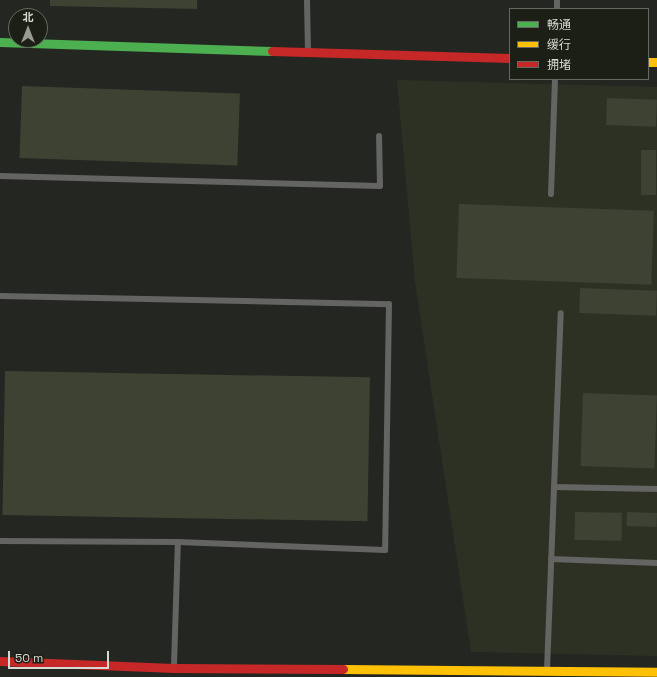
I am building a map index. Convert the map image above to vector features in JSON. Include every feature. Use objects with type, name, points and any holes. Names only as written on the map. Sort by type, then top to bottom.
[{"type":"street","points":[[0,42],[509,58]]},
{"type":"street","points":[[0,662],[174,668],[657,672]]},
{"type":"lane","points":[[307,0],[308,52]]},
{"type":"lane","points":[[551,194],[555,80]]},
{"type":"lane","points":[[0,176],[380,186],[379,136]]},
{"type":"lane","points":[[0,296],[389,304],[385,550],[178,542],[0,541]]},
{"type":"lane","points":[[547,672],[562,313]]},
{"type":"lane","points":[[554,486],[657,489]]},
{"type":"lane","points":[[174,668],[178,542]]},
{"type":"lane","points":[[551,559],[657,563]]},
{"type":"shaded area","points":[[397,80],[657,87],[657,656],[471,652],[415,282]]},
{"type":"building","points":[[50,0],[197,0],[197,9],[50,6]]},
{"type":"building","points":[[22,86],[240,94],[237,166],[19,158]]},
{"type":"building","points":[[607,98],[657,100],[656,127],[606,125]]},
{"type":"building","points":[[641,150],[656,150],[656,195],[641,195]]},
{"type":"building","points":[[459,204],[654,211],[651,285],[456,278]]},
{"type":"building","points":[[580,288],[657,291],[656,316],[579,313]]},
{"type":"building","points":[[5,371],[370,377],[367,521],[2,515]]},
{"type":"building","points":[[583,393],[657,396],[654,469],[580,466]]},
{"type":"building","points":[[575,512],[622,513],[622,541],[575,540]]},
{"type":"building","points":[[627,512],[657,513],[656,527],[627,526]]},
{"type":"traffic: fast","points":[[0,42],[272,51]]},
{"type":"traffic: slow","points":[[649,62],[657,62]]},
{"type":"traffic: slow","points":[[343,669],[657,672]]},
{"type":"traffic: jam","points":[[272,51],[509,58]]},
{"type":"traffic: jam","points":[[0,661],[174,668],[343,669]]}]
